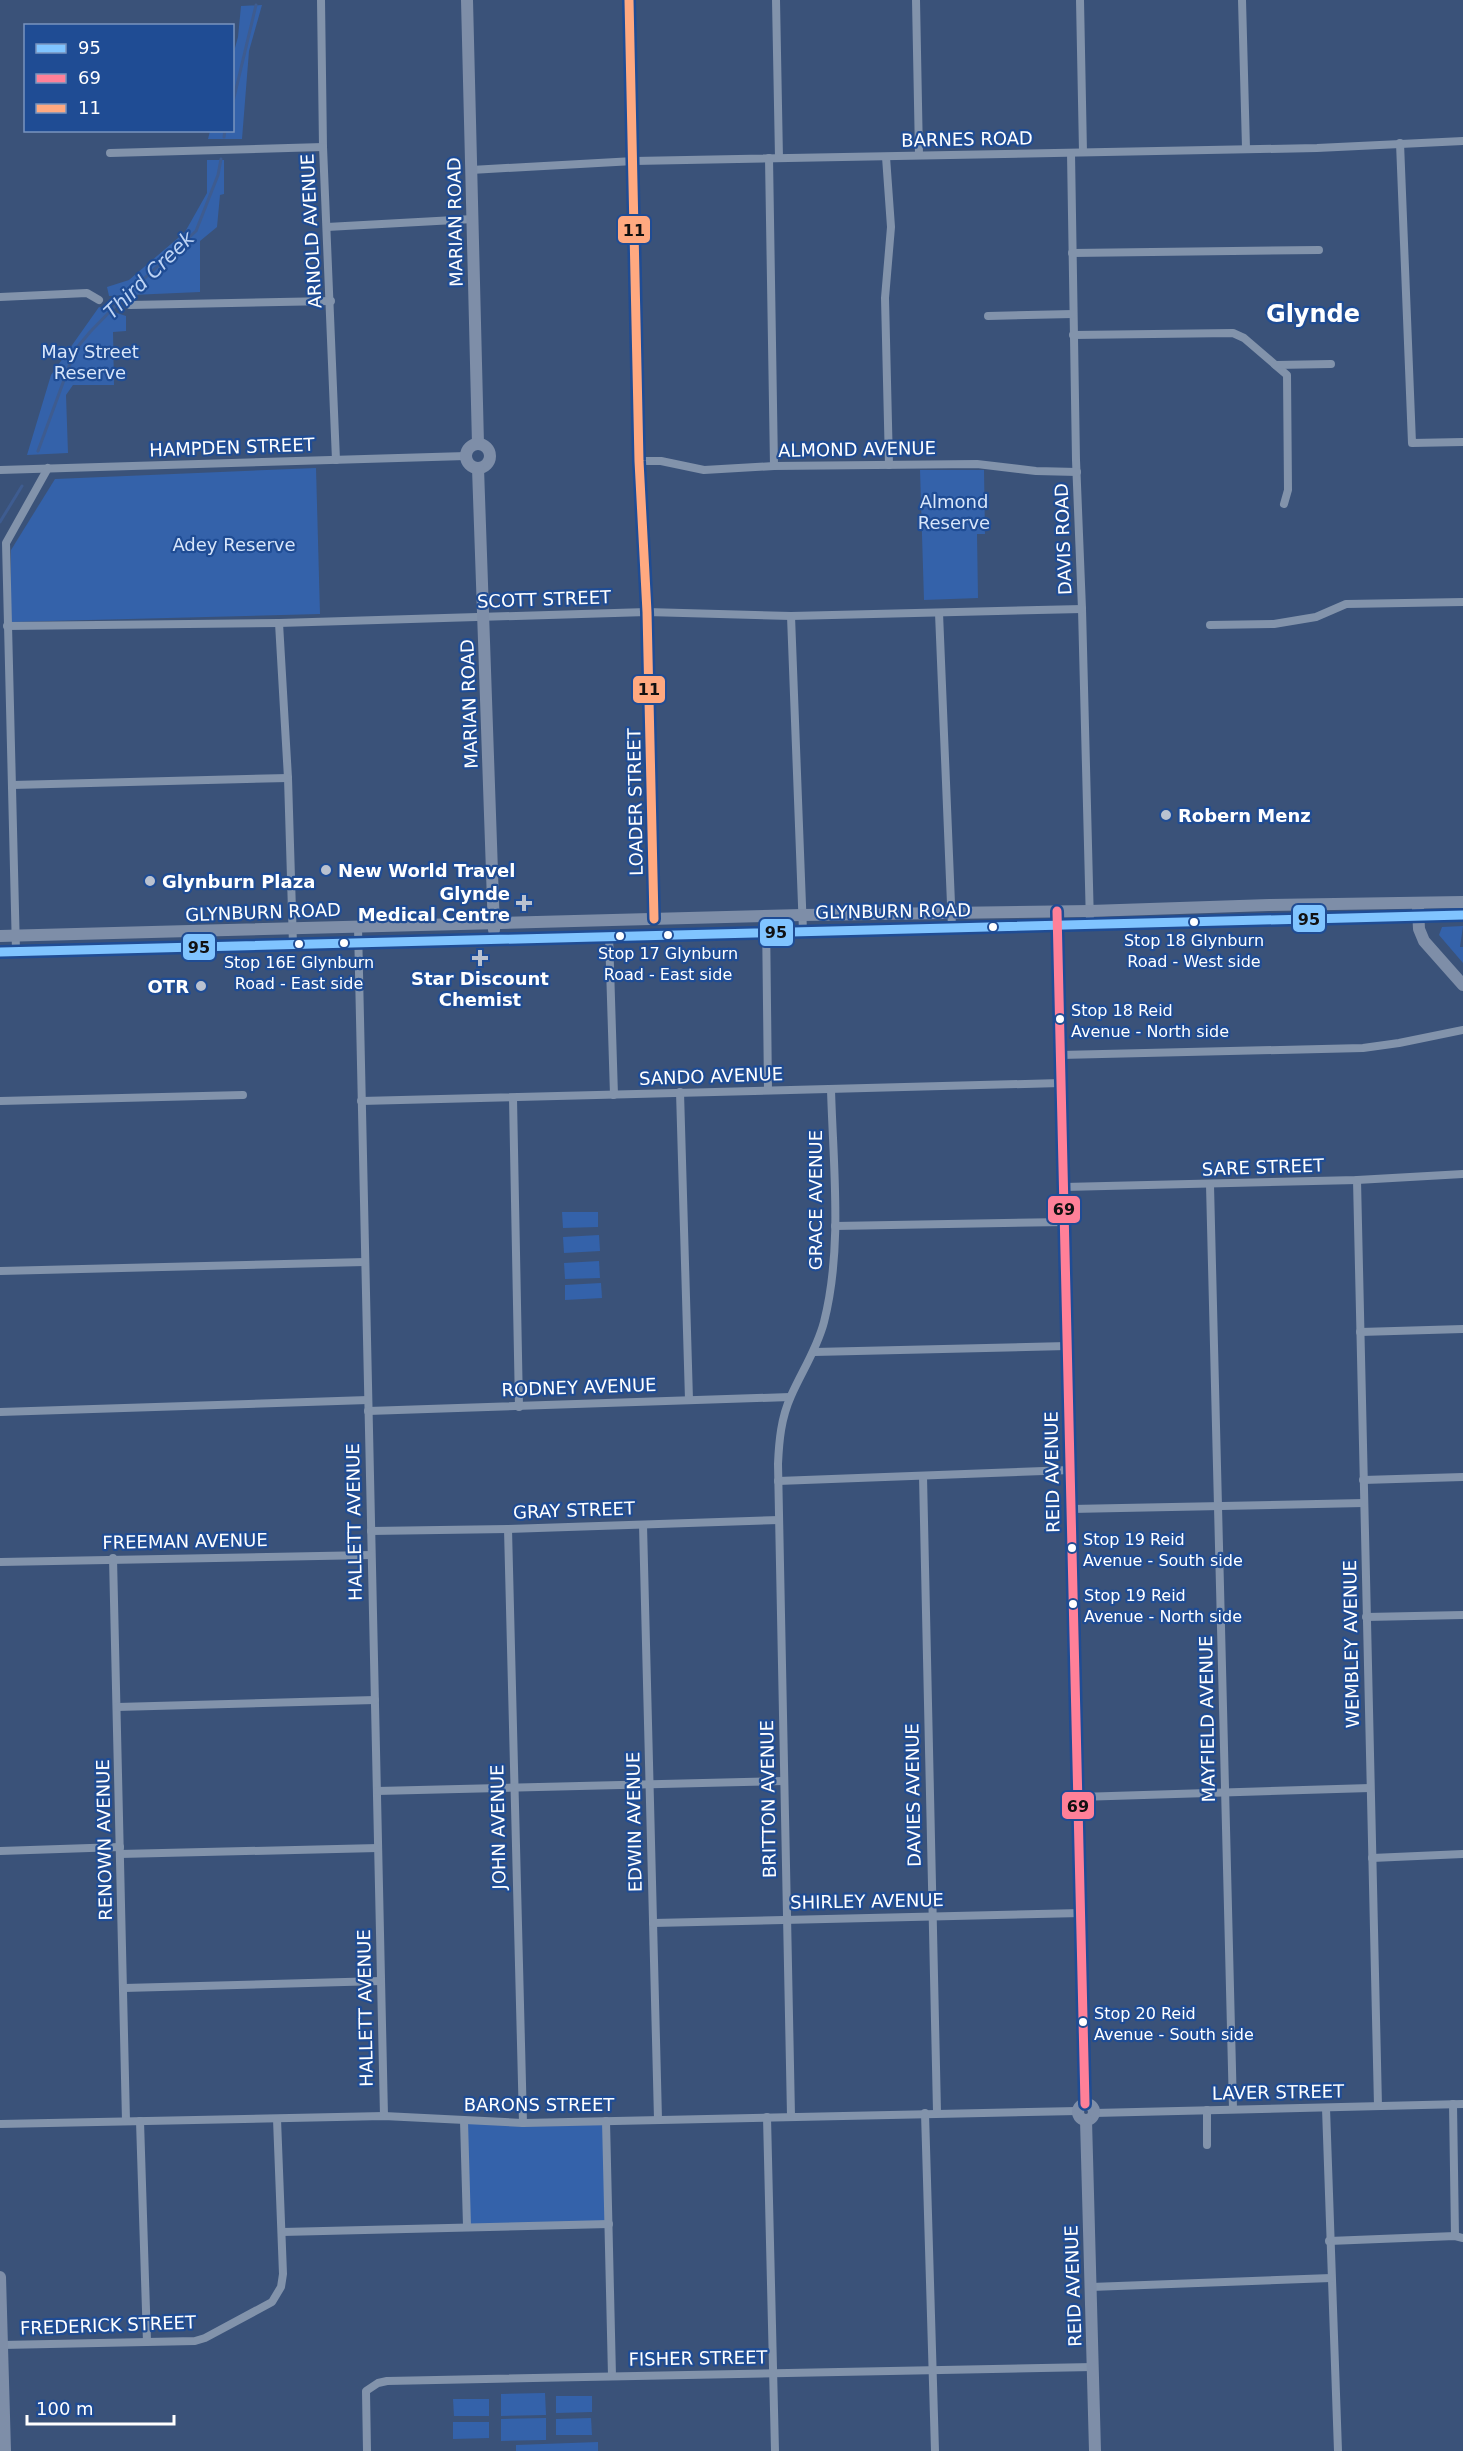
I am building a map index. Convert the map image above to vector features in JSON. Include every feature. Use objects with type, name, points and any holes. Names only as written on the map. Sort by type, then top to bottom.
[{"type":"main road","name":"MARIAN ROAD","points":[[467,0],[478,444]]},
{"type":"main road","points":[[478,444],[486,447],[489,458],[487,463],[478,468],[469,464],[466,456],[470,447],[478,444]]},
{"type":"main road","name":"MARIAN ROAD","points":[[478,468],[495,940]]},
{"type":"main road","name":"GLYNBURN ROAD","points":[[0,952],[495,940],[609,935],[1057,926],[1418,910],[1463,902]]},
{"type":"main road","name":"GLYNBURN ROAD","points":[[0,936],[802,915],[1057,912],[1269,905],[1418,910],[1463,915]]},
{"type":"main road","points":[[1418,910],[1419,930],[1424,941],[1463,985]]},
{"type":"main road","name":"REID AVENUE","points":[[1057,912],[1095,2451]]},
{"type":"main road","points":[[217,931],[247,938],[255,946]]},
{"type":"main road","points":[[0,2277],[2,2435],[5,2451]]},
{"type":"street","name":"ARNOLD AVENUE","points":[[321,0],[323,147],[336,460]]},
{"type":"street","name":"LOADER STREET","points":[[629,0],[639,461],[647,612],[654,920]]},
{"type":"street","points":[[776,0],[779,158]]},
{"type":"street","points":[[916,0],[919,155]]},
{"type":"street","points":[[1080,0],[1083,152]]},
{"type":"street","points":[[1242,0],[1246,148]]},
{"type":"street","name":"BARNES ROAD","points":[[471,170],[634,161],[1317,148],[1400,142],[1463,141]]},
{"type":"street","points":[[1400,142],[1412,443],[1463,442]]},
{"type":"street","points":[[110,153],[323,147]]},
{"type":"street","name":"DAVIS ROAD","points":[[1071,153],[1073,335],[1090,924]]},
{"type":"street","points":[[886,157],[891,227],[885,298],[889,465]]},
{"type":"street","points":[[769,158],[774,466]]},
{"type":"street","points":[[327,227],[473,219]]},
{"type":"street","points":[[1072,254],[1319,250]]},
{"type":"street","points":[[0,297],[87,293],[99,300]]},
{"type":"street","points":[[130,305],[331,301]]},
{"type":"street","points":[[988,316],[1073,314]]},
{"type":"street","points":[[1073,335],[1235,333],[1276,365],[1286,374],[1287,381],[1288,490],[1284,504]]},
{"type":"street","points":[[1276,365],[1331,364]]},
{"type":"street","name":"HAMPDEN STREET","points":[[0,470],[466,456]]},
{"type":"street","name":"ALMOND AVENUE","points":[[639,461],[661,461],[704,470],[774,466],[976,464],[1036,471],[1077,472]]},
{"type":"street","points":[[16,951],[6,543],[48,468]]},
{"type":"street","points":[[1210,625],[1284,622],[1316,617],[1347,604],[1463,602]]},
{"type":"street","name":"SCOTT STREET","points":[[7,626],[279,623],[647,612],[792,616],[1082,609]]},
{"type":"street","points":[[939,613],[952,928]]},
{"type":"street","points":[[792,616],[803,931]]},
{"type":"street","points":[[279,623],[288,778],[293,945]]},
{"type":"street","points":[[12,785],[288,778]]},
{"type":"street","points":[[766,917],[768,1090]]},
{"type":"street","name":"HALLETT AVENUE","points":[[358,927],[384,2116]]},
{"type":"street","points":[[609,935],[614,1095]]},
{"type":"street","points":[[1060,1055],[1363,1048],[1463,1030]]},
{"type":"street","name":"SANDO AVENUE","points":[[362,1101],[1061,1083]]},
{"type":"street","name":"GRACE AVENUE","points":[[778,1481],[779,1441],[783,1420],[790,1397],[814,1352],[830,1295],[835,1226],[831,1089]]},
{"type":"street","points":[[680,1092],[688,1400]]},
{"type":"street","points":[[0,1101],[243,1095]]},
{"type":"street","points":[[513,1098],[519,1407]]},
{"type":"street","name":"SARE STREET","points":[[1064,1187],[1210,1185],[1463,1174]]},
{"type":"street","name":"WEMBLEY AVENUE","points":[[1357,1180],[1378,2106]]},
{"type":"street","name":"MAYFIELD AVENUE","points":[[1210,1185],[1233,2109]]},
{"type":"street","points":[[835,1226],[1065,1222]]},
{"type":"street","points":[[0,1271],[365,1262]]},
{"type":"street","points":[[1360,1332],[1463,1329]]},
{"type":"street","points":[[814,1352],[1067,1346]]},
{"type":"street","name":"RODNEY AVENUE","points":[[368,1411],[790,1397]]},
{"type":"street","points":[[0,1412],[368,1400]]},
{"type":"street","points":[[778,1481],[1071,1470]]},
{"type":"street","name":"DAVIES AVENUE","points":[[923,1476],[937,2112]]},
{"type":"street","points":[[1363,1480],[1463,1477]]},
{"type":"street","name":"BRITTON AVENUE","points":[[778,1481],[791,2116]]},
{"type":"street","points":[[1071,1509],[1364,1503]]},
{"type":"street","name":"GRAY STREET","points":[[371,1531],[779,1520]]},
{"type":"street","name":"EDWIN AVENUE","points":[[643,1524],[658,2119]]},
{"type":"street","name":"JOHN AVENUE","points":[[508,1529],[523,2123]]},
{"type":"street","name":"FREEMAN AVENUE","points":[[0,1562],[113,1558],[371,1555]]},
{"type":"street","name":"RENOWN AVENUE","points":[[113,1558],[126,2121]]},
{"type":"street","points":[[1366,1617],[1463,1615]]},
{"type":"street","points":[[117,1707],[375,1700]]},
{"type":"street","points":[[377,1791],[784,1781]]},
{"type":"street","points":[[1079,1797],[1370,1788]]},
{"type":"street","points":[[0,1851],[378,1848]]},
{"type":"street","points":[[1372,1858],[1463,1854]]},
{"type":"street","name":"SHIRLEY AVENUE","points":[[653,1923],[787,1918],[1082,1913]]},
{"type":"street","points":[[124,1988],[381,1981]]},
{"type":"street","points":[[1329,2241],[1459,2237],[1453,2104]]},
{"type":"street","name":"LAVER STREET","points":[[1086,2112],[1463,2104]]},
{"type":"street","points":[[1326,2108],[1338,2451]]},
{"type":"street","points":[[1207,2110],[1207,2145]]},
{"type":"street","name":"BARONS STREET","points":[[0,2124],[384,2116],[523,2123],[937,2112],[1086,2112]]},
{"type":"street","points":[[926,2113],[935,2451]]},
{"type":"street","points":[[767,2117],[775,2451]]},
{"type":"street","name":"FREDERICK STREET","points":[[2,2345],[147,2342],[205,2338],[272,2302],[281,2287],[282,2232],[277,2119]]},
{"type":"street","points":[[140,2121],[147,2342]]},
{"type":"street","points":[[464,2121],[468,2226]]},
{"type":"street","points":[[606,2121],[612,2376]]},
{"type":"street","points":[[282,2232],[609,2224]]},
{"type":"street","points":[[1091,2287],[1331,2278]]},
{"type":"street","name":"FISHER STREET","points":[[368,2451],[366,2391],[378,2383],[1093,2367]]},
{"type":"green space","points":[[262,5],[249,51],[242,139],[208,139],[210,132],[234,132],[234,51],[241,6]]},
{"type":"green space","name":"May Street Reserve","points":[[207,160],[224,160],[224,194],[220,195],[217,227],[200,241],[200,292],[109,296],[107,287],[129,280],[185,232],[207,193]]},
{"type":"green space","name":"May Street Reserve","points":[[99,307],[126,316],[126,331],[113,332],[114,385],[73,385],[66,395],[68,453],[27,455],[51,375]]},
{"type":"green space","name":"Adey Reserve","points":[[316,468],[320,614],[11,622],[11,550],[55,479]]},
{"type":"green space","name":"Almond Reserve","points":[[920,470],[984,470],[985,534],[977,534],[978,598],[924,600]]},
{"type":"green space","points":[[1463,926],[1460,947],[1463,947],[1463,963],[1439,935],[1442,927]]},
{"type":"green space","points":[[562,1212],[598,1212],[598,1227],[563,1228]]},
{"type":"green space","points":[[599,1235],[600,1251],[564,1253],[563,1237]]},
{"type":"green space","points":[[599,1261],[600,1278],[565,1279],[564,1263]]},
{"type":"green space","points":[[601,1283],[602,1298],[565,1300],[565,1285]]},
{"type":"green space","points":[[464,2121],[606,2121],[609,2224],[467,2226]]},
{"type":"green space","points":[[545,2393],[546,2415],[501,2416],[501,2394]]},
{"type":"green space","points":[[556,2396],[592,2396],[592,2412],[556,2413]]},
{"type":"green space","points":[[453,2399],[489,2399],[489,2416],[454,2416]]},
{"type":"green space","points":[[546,2418],[546,2440],[501,2441],[501,2419]]},
{"type":"green space","points":[[591,2418],[592,2435],[556,2435],[556,2419]]},
{"type":"green space","points":[[453,2422],[489,2422],[489,2438],[453,2439]]},
{"type":"green space","points":[[598,2442],[598,2451],[516,2451],[516,2445]]},
{"type":"waterway","name":"Third Creek","points":[[234,98],[256,5]]},
{"type":"waterway","name":"Third Creek","points":[[224,137],[225,132]]},
{"type":"waterway","name":"Third Creek","points":[[38,451],[75,350],[123,298],[196,231],[218,175],[221,159]]},
{"type":"waterway","name":"Third Creek","points":[[0,522],[22,486]]},
{"type":"transit line","name":"11","points":[[629,0],[639,461],[647,612],[654,919]]},
{"type":"transit line","name":"69","points":[[1057,911],[1085,2104]]},
{"type":"transit line","name":"95","points":[[0,952],[1463,915]]},
{"type":"place","name":"Robern Menz","points":[[1166,815]]},
{"type":"place","name":"New World Travel","points":[[326,870]]},
{"type":"place","name":"Glynburn Plaza","points":[[150,881]]},
{"type":"place","name":"Glynde Medical Centre","points":[[524,903]]},
{"type":"place","name":"Stop 18 Glynburn Road - West side","points":[[1194,922]]},
{"type":"place","name":"Stop 17 Glynburn Road - East side","points":[[668,935]]},
{"type":"place","name":"Stop 16E Glynburn Road - East side","points":[[299,944]]},
{"type":"place","name":"Star Discount Chemist","points":[[480,958]]},
{"type":"place","name":"OTR","points":[[201,986]]},
{"type":"place","name":"Stop 18 Reid Avenue - North side","points":[[1060,1019]]},
{"type":"place","name":"Stop 19 Reid Avenue - South side","points":[[1072,1548]]},
{"type":"place","name":"Stop 19 Reid Avenue - North side","points":[[1073,1604]]},
{"type":"place","name":"Stop 20 Reid Avenue - South side","points":[[1083,2022]]},
{"type":"district","name":"Glynde","points":[[1313,314]]}]
